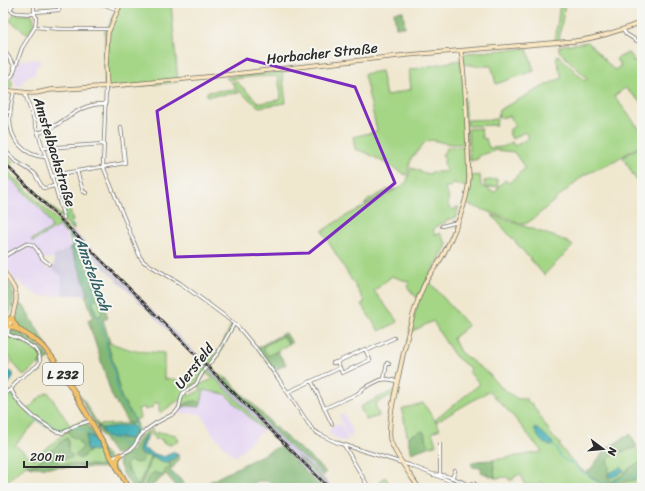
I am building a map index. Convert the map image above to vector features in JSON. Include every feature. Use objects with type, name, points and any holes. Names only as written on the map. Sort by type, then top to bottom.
[{"type":"main road","points":[[106,86],[108,33],[121,3]]},
{"type":"main road","name":"Horbacher Straße","points":[[3,90],[36,93],[50,90],[206,77],[408,55],[575,41],[600,37],[642,22]]},
{"type":"main road","points":[[419,488],[391,441],[391,415],[397,381],[417,301],[425,282],[442,258],[458,222],[467,193],[469,178],[461,50]]},
{"type":"main road","points":[[3,270],[14,288],[16,295],[11,324],[9,326]]},
{"type":"main road","points":[[3,323],[12,317]]},
{"type":"main road","points":[[12,317],[19,330]]},
{"type":"main road","name":"L 232","points":[[3,323],[19,330],[39,343],[54,360],[73,390],[129,488]]},
{"type":"main road","points":[[118,469],[117,459],[120,455]]},
{"type":"street","points":[[3,3],[14,12],[34,13],[59,10],[60,3]]},
{"type":"street","points":[[11,8],[14,3]]},
{"type":"street","points":[[3,79],[12,76],[22,48],[35,27],[36,18],[34,13],[34,3]]},
{"type":"street","points":[[78,4],[103,4],[118,10]]},
{"type":"street","points":[[35,27],[62,29],[109,29]]},
{"type":"street","points":[[623,29],[626,34],[642,44]]},
{"type":"street","points":[[3,49],[14,65],[15,70]]},
{"type":"street","points":[[106,86],[104,166],[140,257],[144,262],[176,281],[239,328],[278,378],[312,429],[319,434],[344,445],[403,463]]},
{"type":"street","points":[[14,91],[10,112],[11,132],[23,149],[30,154],[45,157]]},
{"type":"street","name":"Amstelbachstraße","points":[[25,93],[64,218]]},
{"type":"street","points":[[38,133],[48,129],[82,108],[106,104]]},
{"type":"street","points":[[3,111],[10,112]]},
{"type":"street","points":[[52,176],[125,163],[121,127]]},
{"type":"street","points":[[43,148],[104,144]]},
{"type":"street","points":[[3,148],[14,160],[34,173],[43,188],[54,186]]},
{"type":"street","points":[[77,171],[86,193]]},
{"type":"street","points":[[442,226],[458,222]]},
{"type":"street","points":[[3,257],[30,243],[49,264]]},
{"type":"street","name":"Uersfeld","points":[[111,458],[132,448],[140,436],[148,429],[176,413],[183,393],[196,384],[204,370],[218,353],[234,324]]},
{"type":"street","points":[[3,395],[11,389],[17,380],[38,365],[40,361],[40,356],[36,350],[26,342],[9,335],[9,326]]},
{"type":"street","points":[[333,363],[365,349],[366,351],[394,338]]},
{"type":"street","points":[[337,362],[342,372],[370,360],[366,351]]},
{"type":"street","points":[[384,379],[387,363],[389,364]]},
{"type":"street","points":[[288,392],[340,368]]},
{"type":"street","points":[[325,408],[357,394],[364,388],[384,379],[397,381]]},
{"type":"street","points":[[312,382],[332,424]]},
{"type":"street","points":[[11,389],[15,397],[34,417],[55,431],[63,433],[74,426],[90,421]]},
{"type":"street","points":[[440,444],[440,474]]},
{"type":"street","points":[[344,445],[369,488]]},
{"type":"street","points":[[407,467],[472,488]]},
{"type":"street","points":[[452,478],[455,471]]},
{"type":"street","points":[[432,475],[440,474],[452,478],[468,487]]},
{"type":"street","points":[[468,487],[473,483],[482,488]]},
{"type":"highlighted area","points":[[247,59],[355,87],[395,183],[309,253],[175,257],[157,111]]},
{"type":"shaded area","points":[[18,60],[40,60],[40,64],[37,65],[35,69],[35,74],[27,76],[27,79],[23,80],[23,85],[16,87],[13,78]]},
{"type":"shaded area","points":[[3,171],[43,211],[52,227],[32,241],[59,226],[66,234],[70,247],[50,259],[42,258],[42,264],[47,269],[52,269],[62,276],[62,295],[40,296],[23,286],[20,280],[16,283],[3,262]]},
{"type":"shaded area","points":[[72,230],[280,437],[313,465],[333,488],[324,488],[299,464],[195,357],[69,233]]},
{"type":"shaded area","points":[[70,247],[89,295],[62,295],[62,276],[52,269],[54,265],[53,257]]},
{"type":"shaded area","points":[[203,390],[225,394],[263,430],[235,457],[212,434],[201,414],[180,414],[179,412],[180,408],[188,406],[200,407]]},
{"type":"shaded area","points":[[344,414],[353,433],[348,438],[339,416]]},
{"type":"shaded area","points":[[341,424],[348,441],[342,441],[329,434],[332,426]]},
{"type":"green space","points":[[119,3],[171,3],[178,82],[109,89],[105,88],[105,30],[110,23]]},
{"type":"green space","points":[[560,3],[565,3],[559,41],[555,42]]},
{"type":"green space","points":[[403,11],[405,27],[396,27],[394,12]]},
{"type":"green space","points":[[14,14],[33,16],[34,23],[28,34],[10,21]]},
{"type":"green space","points":[[588,42],[614,70],[621,66],[616,59],[628,53],[634,58],[632,60],[642,66],[642,103],[625,88],[614,96],[642,132],[642,185],[640,187],[623,157],[638,147],[609,164],[584,175],[527,223],[523,224],[466,204],[471,176],[480,175],[482,187],[488,188],[489,190],[495,192],[505,180],[509,183],[525,168],[514,152],[495,150],[478,156],[478,159],[470,161],[468,129],[481,128],[482,138],[486,139],[489,148],[503,147],[512,142],[515,146],[529,138],[525,132],[512,139],[509,133],[511,132],[509,130],[515,126],[510,116],[498,118],[499,110],[562,78],[556,58],[558,55],[585,81],[587,78],[559,51],[559,46]]},
{"type":"green space","points":[[527,48],[534,71],[496,84],[491,66],[464,64],[463,56],[466,53]]},
{"type":"green space","points":[[460,60],[467,144],[450,144],[431,140],[425,142],[411,159],[407,175],[367,153],[355,149],[353,137],[377,131],[364,74],[381,71],[386,96],[411,89],[409,70]]},
{"type":"green space","points":[[282,71],[286,103],[259,107],[239,91],[231,82],[237,82],[258,102],[261,103],[280,99],[281,95],[278,77],[257,76],[228,80],[226,77]]},
{"type":"green space","points":[[10,79],[12,81],[12,87],[3,87],[3,81]]},
{"type":"green space","points":[[235,89],[239,93],[207,96],[207,92]]},
{"type":"green space","points":[[497,119],[496,125],[468,126],[467,120]]},
{"type":"green space","points":[[448,147],[467,148],[468,175],[467,187],[453,183],[451,187],[445,187],[446,193],[448,194],[449,206],[455,210],[456,207],[459,207],[456,217],[447,220],[445,223],[439,224],[440,225],[434,227],[435,229],[433,230],[435,235],[440,233],[445,242],[448,243],[417,298],[408,288],[409,282],[392,276],[374,291],[398,322],[379,331],[361,304],[365,302],[322,231],[344,217],[401,187],[407,181],[411,168],[430,174],[431,172],[446,172],[445,160],[442,155]]},
{"type":"green space","points":[[6,154],[13,162],[9,166],[3,161],[3,156]]},
{"type":"green space","points":[[3,166],[68,231],[65,233],[59,226],[34,241],[31,240],[52,227],[43,211],[3,171]]},
{"type":"green space","points":[[497,179],[498,186],[485,188],[484,181]]},
{"type":"green space","points":[[389,189],[395,189],[364,205],[368,200]]},
{"type":"green space","points":[[32,190],[40,195],[60,215],[64,214],[60,202],[67,200],[73,221],[70,222],[74,227],[73,230]]},
{"type":"green space","points":[[492,215],[561,239],[573,246],[544,275]]},
{"type":"green space","points":[[69,233],[87,250],[108,318],[103,320],[110,343],[107,342],[121,397],[134,418],[135,423],[128,423],[112,396],[88,320],[93,317],[86,296],[88,295],[86,287],[70,247],[73,246],[73,239],[68,234]],"holes":[[[97,298],[99,299],[102,311],[101,316],[96,316],[92,301]]]},
{"type":"green space","points":[[3,276],[11,287],[14,299],[10,314],[3,321],[3,310],[6,307],[6,303],[3,301]]},
{"type":"green space","points":[[428,280],[468,326],[453,338],[460,352],[489,374],[498,385],[516,398],[527,399],[528,402],[532,404],[553,437],[561,444],[559,445],[569,457],[586,473],[607,485],[605,488],[577,488],[576,484],[565,488],[548,488],[540,481],[537,486],[525,485],[521,474],[514,477],[513,480],[509,480],[508,477],[495,478],[493,460],[542,452],[513,416],[489,391],[436,422],[436,419],[480,384],[469,372],[471,369],[455,356],[433,321],[409,333],[419,299]]},
{"type":"green space","points":[[97,298],[99,299],[102,311],[101,316],[96,316],[92,301]]},
{"type":"green space","points":[[18,304],[23,305],[49,349],[48,350],[45,346],[16,324],[14,316]]},
{"type":"green space","points":[[232,323],[234,325],[211,367],[218,374],[226,378],[224,382],[199,357],[209,359],[216,354]]},
{"type":"green space","points":[[10,329],[32,340],[50,358],[39,366],[41,358],[40,353],[28,344],[10,335]]},
{"type":"green space","points":[[3,331],[10,337],[10,335],[35,348],[40,356],[41,361],[24,376],[11,358],[4,354],[10,362],[8,367],[3,371]]},
{"type":"green space","points":[[286,333],[292,343],[289,344],[283,336],[262,347],[268,356],[277,351],[286,364],[274,371],[257,348]]},
{"type":"green space","points":[[283,335],[289,344],[268,356],[262,347]]},
{"type":"green space","points":[[107,342],[135,351],[164,353],[164,379],[177,380],[185,386],[191,384],[203,365],[264,429],[263,430],[225,394],[204,390],[201,403],[190,402],[180,407],[181,401],[179,400],[160,413],[159,403],[154,403],[152,408],[145,410],[144,407],[138,409],[140,418],[135,420],[138,434],[131,425],[97,428],[99,425],[134,423],[134,418],[121,397]],"holes":[[[206,373],[213,379],[199,385],[201,390],[189,396],[186,392],[200,381]]]},
{"type":"green space","points":[[226,378],[281,433],[326,472],[323,476],[313,464],[291,448],[224,382]]},
{"type":"green space","points":[[9,390],[17,402],[37,421],[15,445],[33,459],[63,434],[69,432],[72,437],[75,437],[83,447],[76,456],[80,459],[91,450],[102,453],[110,466],[61,464],[56,461],[56,458],[68,454],[68,438],[36,464],[27,464],[6,482],[3,477],[3,395]]},
{"type":"green space","points":[[394,390],[392,398],[388,397],[375,404],[379,416],[366,420],[360,407]]},
{"type":"green space","points":[[48,392],[71,427],[64,431],[59,431],[49,427],[27,410],[41,396]]},
{"type":"green space","points":[[81,396],[99,426],[97,427]]},
{"type":"green space","points":[[195,401],[201,403],[200,407],[188,406],[180,408],[185,404]]},
{"type":"green space","points":[[423,403],[440,429],[432,432],[436,445],[428,447],[426,437],[411,435],[408,440],[402,409]]},
{"type":"green space","points":[[85,420],[95,437],[94,438],[87,435],[86,449],[91,450],[80,459],[75,456],[83,447],[67,430],[72,425]]},
{"type":"green space","points":[[99,427],[103,430],[107,437],[131,439],[134,436],[135,431],[139,435],[129,448],[123,452],[114,454],[97,428]]},
{"type":"green space","points":[[151,428],[154,433],[158,434],[158,432],[176,435],[179,441],[170,445],[157,438],[155,440],[149,429]]},
{"type":"green space","points":[[147,431],[150,434],[147,437],[144,437],[139,450],[143,457],[142,461],[138,463],[130,461],[126,466],[138,487],[151,456],[152,457],[140,488],[133,488],[121,470],[119,458],[132,450],[141,436]]},
{"type":"green space","points":[[423,431],[428,447],[411,453],[408,440],[411,435]]},
{"type":"green space","points":[[630,434],[637,447],[612,456],[607,461],[609,473],[607,475],[611,482],[631,467],[642,462],[638,476],[634,480],[624,482],[619,488],[605,488],[607,485],[597,481],[586,472],[589,471],[606,449]]},
{"type":"green space","points":[[68,438],[68,454],[72,454],[72,458],[56,458],[56,461],[61,464],[110,466],[102,453],[91,450],[101,452],[102,450],[105,452],[120,478],[119,479],[110,468],[33,467],[26,465],[36,464]]},
{"type":"green space","points":[[280,446],[322,488],[280,488],[271,482],[257,481],[250,488],[198,488],[219,477]]},
{"type":"green space","points":[[634,447],[640,454],[642,462],[631,467],[611,482],[607,475],[609,467],[607,461],[616,454]]},
{"type":"green space","points":[[141,454],[151,456],[138,487],[126,466],[130,461],[138,463],[143,457]]},
{"type":"green space","points":[[178,454],[179,460],[170,471],[179,478],[187,488],[178,488],[166,474],[149,488],[142,488],[154,472],[162,475],[165,468],[170,467],[169,461]]},
{"type":"green space","points":[[297,456],[315,470],[330,488]]},
{"type":"green space","points":[[152,457],[167,464],[169,461],[170,467],[165,468],[162,475],[148,478],[144,487],[140,488]]},
{"type":"green space","points":[[493,460],[495,478],[481,472],[482,468],[473,467],[471,464],[477,461]]},
{"type":"green space","points":[[642,466],[642,484],[640,487],[642,488],[619,488],[624,482],[631,480]]},
{"type":"green space","points":[[385,477],[392,487],[373,488]]},
{"type":"water","points":[[6,370],[12,372],[13,376],[5,390],[3,388],[3,372]]},
{"type":"water","points":[[131,425],[134,427],[135,433],[131,439],[107,437],[101,428]]},
{"type":"water","points":[[535,428],[550,439],[553,443],[552,445],[546,444],[542,441],[535,431]]},
{"type":"water","points":[[87,435],[94,438],[102,450],[101,452],[90,450],[87,451]]},
{"type":"water","points":[[146,435],[147,438],[143,448],[144,449],[152,454],[164,457],[172,452],[175,452],[177,454],[176,457],[167,464],[139,452]]},
{"type":"water","points":[[621,467],[624,471],[611,478],[608,474]]},
{"type":"waterway","name":"Amstelbach","points":[[62,202],[67,217],[73,228]]},
{"type":"waterway","name":"Amstelbach","points":[[68,233],[77,261],[85,276],[97,315],[99,317],[99,322]]},
{"type":"waterway","name":"Amstelbach","points":[[72,245],[73,244],[79,252],[82,265],[93,284],[93,300]]},
{"type":"waterway","name":"Amstelbach","points":[[100,323],[113,366],[118,394],[124,407],[133,416],[137,432],[132,443],[124,446],[124,450]]},
{"type":"waterway","points":[[9,392],[20,405]]},
{"type":"waterway","points":[[23,405],[44,422]]},
{"type":"waterway","points":[[32,417],[46,427]]},
{"type":"waterway","points":[[45,423],[50,424],[59,430],[73,426]]},
{"type":"waterway","points":[[75,427],[90,433],[95,437]]},
{"type":"waterway","points":[[104,438],[116,439],[124,447]]},
{"type":"waterway","points":[[552,445],[556,448],[563,459],[574,464],[577,468],[599,483]]},
{"type":"waterway","name":"Amstelbach","points":[[613,488],[616,480],[628,477],[629,474],[634,479],[639,473],[639,469],[642,467]]},
{"type":"waterway","name":"Amstelbach","points":[[172,474],[184,488]]},
{"type":"waterway","points":[[605,482],[614,484]]},
{"type":"railway","points":[[3,162],[329,488]]}]
